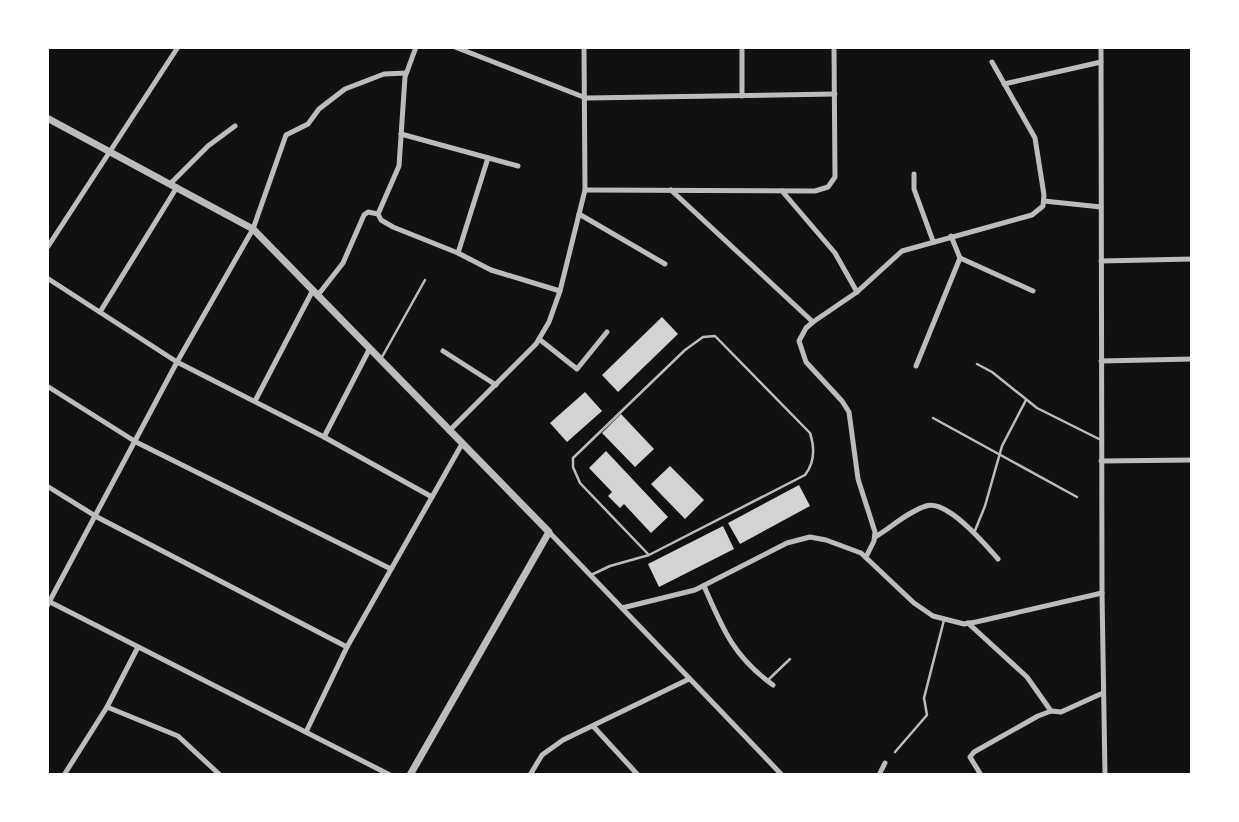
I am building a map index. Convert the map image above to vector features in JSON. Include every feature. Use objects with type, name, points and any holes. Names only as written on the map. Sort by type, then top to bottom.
[{"type":"street","points":[[47,248],[178,47]]},
{"type":"street","points":[[377,214],[399,166],[406,73],[416,47]]},
{"type":"street","points":[[455,47],[586,97],[835,94]]},
{"type":"street","points":[[449,431],[539,339],[549,322],[560,291],[585,190],[584,47]]},
{"type":"street","points":[[742,47],[742,96]]},
{"type":"street","points":[[585,190],[822,190],[832,183],[835,177],[834,47]]},
{"type":"street","points":[[1101,47],[1101,461],[1105,775]]},
{"type":"street","points":[[875,537],[858,479],[849,412],[806,362],[799,341],[813,322],[857,292],[897,254],[933,241],[1038,212],[1044,201],[1035,138],[992,62]]},
{"type":"street","points":[[1004,84],[1101,62]]},
{"type":"street","points":[[390,775],[48,604],[177,362],[253,229],[286,135],[308,124],[319,109],[345,89],[376,76],[406,73]]},
{"type":"street","points":[[47,118],[253,229],[782,775]]},
{"type":"street","points":[[100,312],[174,185],[216,139],[235,126]]},
{"type":"street","points":[[401,134],[517,166]]},
{"type":"street","points":[[458,253],[488,158]]},
{"type":"street","points":[[914,174],[914,189],[933,241]]},
{"type":"street","points":[[671,190],[813,322]]},
{"type":"street","points":[[781,191],[835,253],[857,292]]},
{"type":"street","points":[[1044,201],[1101,207]]},
{"type":"street","points":[[255,401],[316,293],[334,276],[348,254],[364,215],[368,212],[377,214],[381,220],[393,227],[458,253],[491,270],[560,291]]},
{"type":"street","points":[[579,214],[665,264]]},
{"type":"street","points":[[951,236],[960,258],[1033,291]]},
{"type":"street","points":[[916,366],[960,258]]},
{"type":"street","points":[[1101,261],[1192,259]]},
{"type":"street","points":[[47,278],[177,362],[324,437],[432,497]]},
{"type":"street","points":[[539,339],[577,369],[607,332]]},
{"type":"street","points":[[324,437],[370,348]]},
{"type":"street","points":[[443,351],[495,385]]},
{"type":"street","points":[[1101,361],[1192,359]]},
{"type":"street","points":[[47,386],[136,442],[391,569]]},
{"type":"street","points":[[306,732],[347,647],[462,444]]},
{"type":"street","points":[[1101,461],[1192,460]]},
{"type":"street","points":[[47,486],[97,516],[347,647]]},
{"type":"street","points":[[866,557],[875,537],[915,511],[934,504],[947,510],[974,533],[998,559]]},
{"type":"street","points":[[410,775],[549,532]]},
{"type":"street","points":[[622,608],[676,597],[798,539],[818,537],[866,557],[914,603],[944,620],[968,623],[1102,593]]},
{"type":"street","points":[[704,586],[721,625],[739,655],[756,674],[771,683]]},
{"type":"street","points":[[968,623],[1027,677],[1051,711]]},
{"type":"street","points":[[64,775],[107,707],[138,647]]},
{"type":"street","points":[[530,775],[548,750],[689,679]]},
{"type":"street","points":[[981,775],[970,757],[974,751],[1051,711],[1061,712],[1103,693]]},
{"type":"street","points":[[107,707],[178,736],[220,775]]},
{"type":"street","points":[[593,726],[638,775]]},
{"type":"street","points":[[879,775],[885,763]]},
{"type":"lane","points":[[381,360],[425,280]]},
{"type":"lane","points":[[590,575],[610,566],[649,555],[805,475],[812,466],[814,445],[810,433],[715,336],[703,337],[685,350],[573,458],[573,467],[579,483],[649,555]]},
{"type":"lane","points":[[977,365],[992,372],[1026,400],[1101,440]]},
{"type":"lane","points":[[974,533],[985,506],[999,455],[1026,400]]},
{"type":"lane","points":[[933,418],[1077,497]]},
{"type":"lane","points":[[895,752],[927,715],[924,698],[944,620]]},
{"type":"lane","points":[[771,683],[790,659]]},
{"type":"building","points":[[662,317],[678,334],[618,392],[602,375]]},
{"type":"building","points":[[585,392],[602,411],[567,442],[550,423]]},
{"type":"building","points":[[621,414],[654,449],[635,467],[602,433]]},
{"type":"building","points":[[606,451],[668,517],[651,533],[624,504],[620,508],[608,496],[612,492],[589,468]]},
{"type":"building","points":[[670,466],[704,500],[685,519],[651,484]]},
{"type":"building","points":[[799,485],[810,506],[740,544],[728,523]]},
{"type":"building","points":[[723,526],[734,549],[659,587],[648,564]]}]
